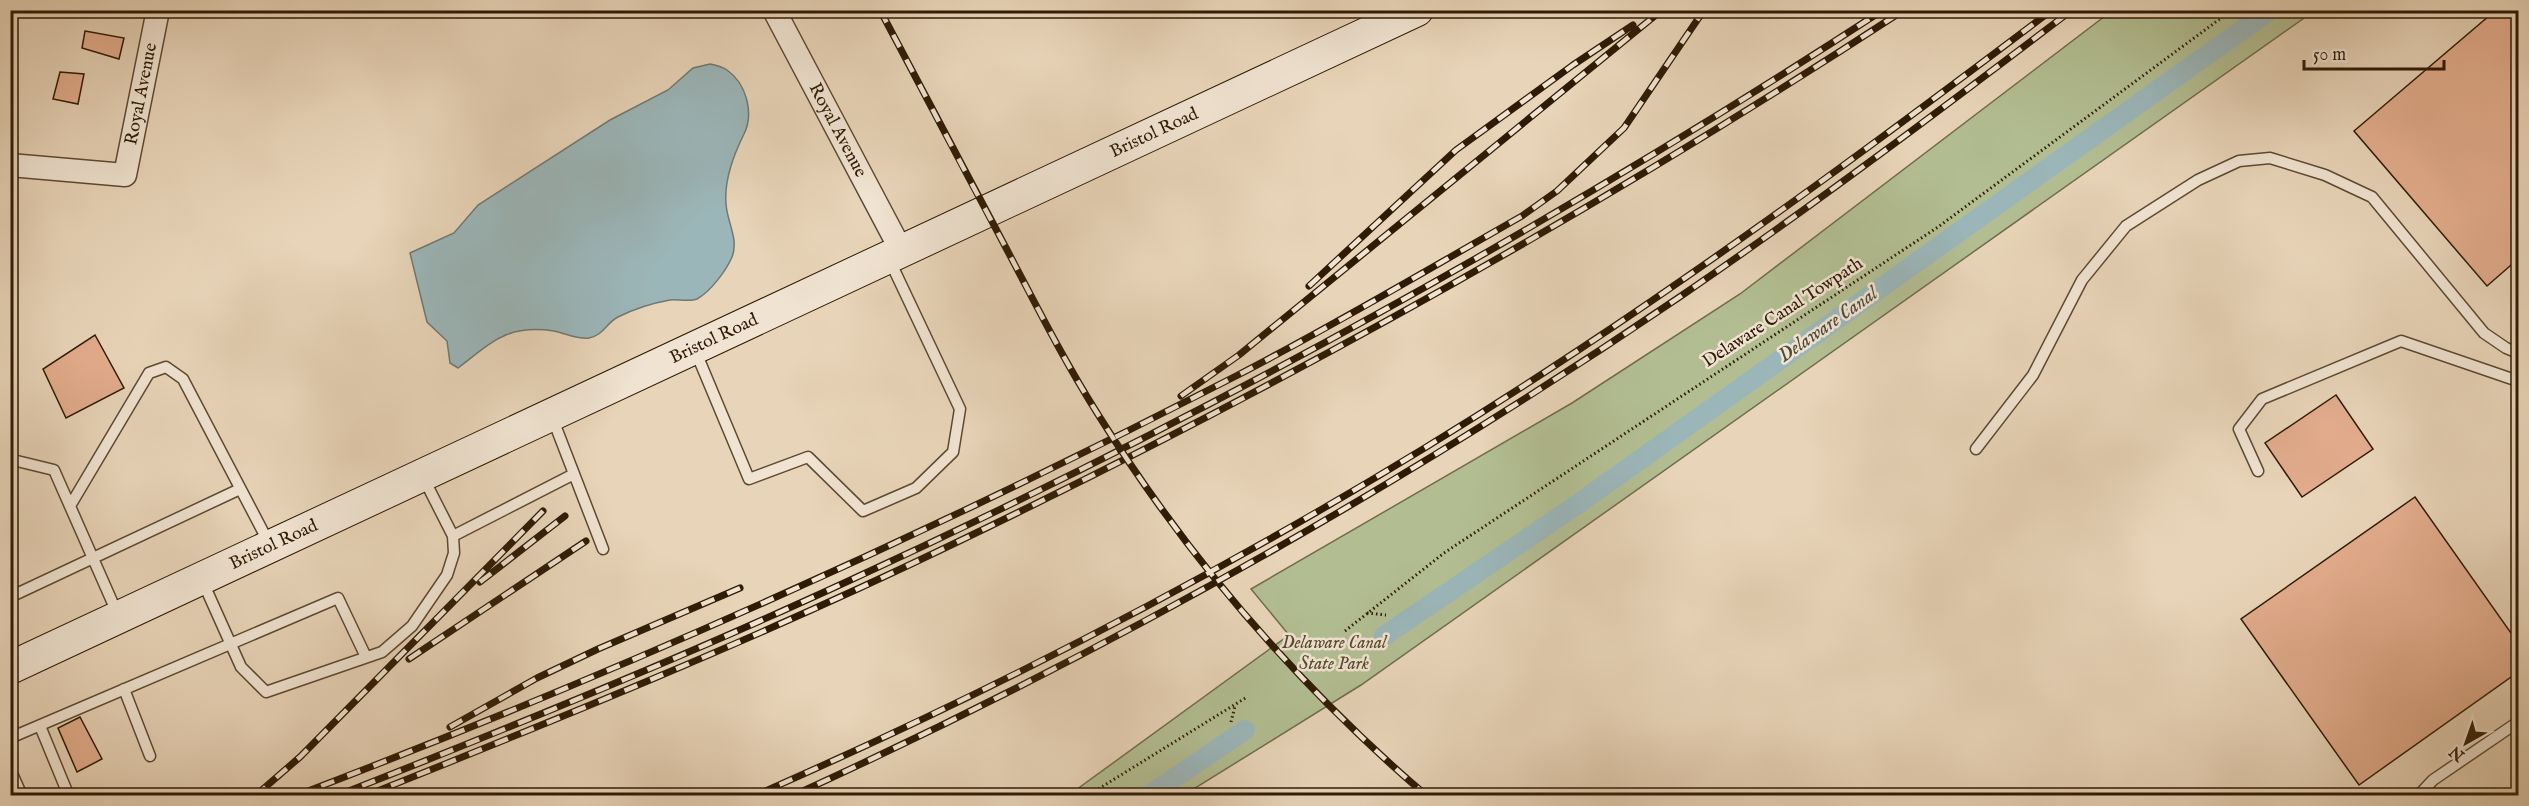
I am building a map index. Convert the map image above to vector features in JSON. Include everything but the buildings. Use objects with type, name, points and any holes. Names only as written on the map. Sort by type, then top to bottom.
[{"type":"main road","name":"Bristol Road","points":[[10,668],[271,548],[1417,10]]},
{"type":"street","name":"Royal Avenue","points":[[10,165],[125,175],[159,10]]},
{"type":"street","name":"Royal Avenue","points":[[774,10],[895,255]]},
{"type":"lane","points":[[1976,449],[2033,375],[2082,280],[2127,226],[2198,180],[2239,161],[2270,158],[2325,175],[2372,197],[2484,333],[2518,353]]},
{"type":"lane","points":[[695,349],[749,479],[808,457],[863,511],[916,488],[953,452],[960,409],[895,255]]},
{"type":"lane","points":[[2258,471],[2239,429],[2262,399],[2401,340],[2518,381]]},
{"type":"lane","points":[[70,506],[149,373],[166,367],[183,379],[271,548]]},
{"type":"lane","points":[[552,416],[603,549]]},
{"type":"lane","points":[[10,464],[17,460],[54,470],[120,618]]},
{"type":"lane","points":[[453,536],[574,474]]},
{"type":"lane","points":[[202,580],[241,667],[266,692],[382,652],[412,626],[447,575],[454,553],[453,536],[423,476]]},
{"type":"lane","points":[[10,597],[240,489]]},
{"type":"lane","points":[[10,738],[230,642],[338,598],[366,657]]},
{"type":"lane","points":[[124,689],[150,756]]},
{"type":"lane","points":[[2418,795],[2433,780],[2518,722]]},
{"type":"lane","points":[[40,726],[68,794]]},
{"type":"lane","points":[[10,769],[22,795]]},
{"type":"path","name":"Delaware Canal Towpath","points":[[1345,631],[1444,553],[1938,227],[2232,10]]},
{"type":"path","points":[[1367,613],[1386,615]]},
{"type":"path","points":[[1087,795],[1247,697]]},
{"type":"path","points":[[1231,722],[1235,705]]},
{"type":"green space","name":"Delaware Canal State Park","points":[[2113,10],[2314,11],[1361,685],[1184,795],[1069,795],[1289,635],[1251,589],[1572,403],[1740,294]]},
{"type":"water","points":[[710,64],[727,70],[740,83],[748,109],[747,126],[733,159],[726,186],[726,204],[734,250],[717,281],[697,299],[670,300],[630,312],[618,317],[598,334],[589,338],[554,331],[524,330],[501,337],[458,368],[450,363],[447,341],[427,322],[410,253],[454,233],[478,205],[610,120],[668,90],[693,68]]},
{"type":"waterway","name":"Delaware Canal","points":[[1384,636],[1578,504],[2270,10]]},
{"type":"waterway","name":"Delaware Canal","points":[[1148,796],[1245,730]]},
{"type":"railway","points":[[880,10],[1062,353],[1133,469],[1208,570],[1290,665],[1380,754],[1427,796]]},
{"type":"railway","points":[[1181,396],[1239,355],[1662,10]]},
{"type":"railway","points":[[295,796],[535,701],[889,546],[1121,434],[1344,318],[1522,216],[1557,191],[1624,128],[1704,10]]},
{"type":"railway","points":[[336,796],[655,667],[844,583],[1112,454],[1374,316],[1503,243],[1758,90],[1883,10]]},
{"type":"railway","points":[[365,796],[586,707],[805,613],[949,546],[1194,424],[1315,360],[1554,226],[1789,84],[1904,10]]},
{"type":"railway","points":[[754,796],[967,698],[1072,645],[1177,590],[1382,474],[1580,349],[1760,226],[2052,10]]},
{"type":"railway","points":[[792,796],[907,742],[1135,626],[1247,565],[1467,435],[1575,367],[1731,262],[1878,156],[2072,10]]},
{"type":"railway","points":[[1309,286],[1456,150],[1573,65],[1633,25]]},
{"type":"railway","points":[[255,796],[300,757],[543,511]]},
{"type":"railway","points":[[480,582],[565,516]]},
{"type":"railway","points":[[409,659],[586,541]]},
{"type":"railway","points":[[450,727],[537,678],[740,588]]}]
